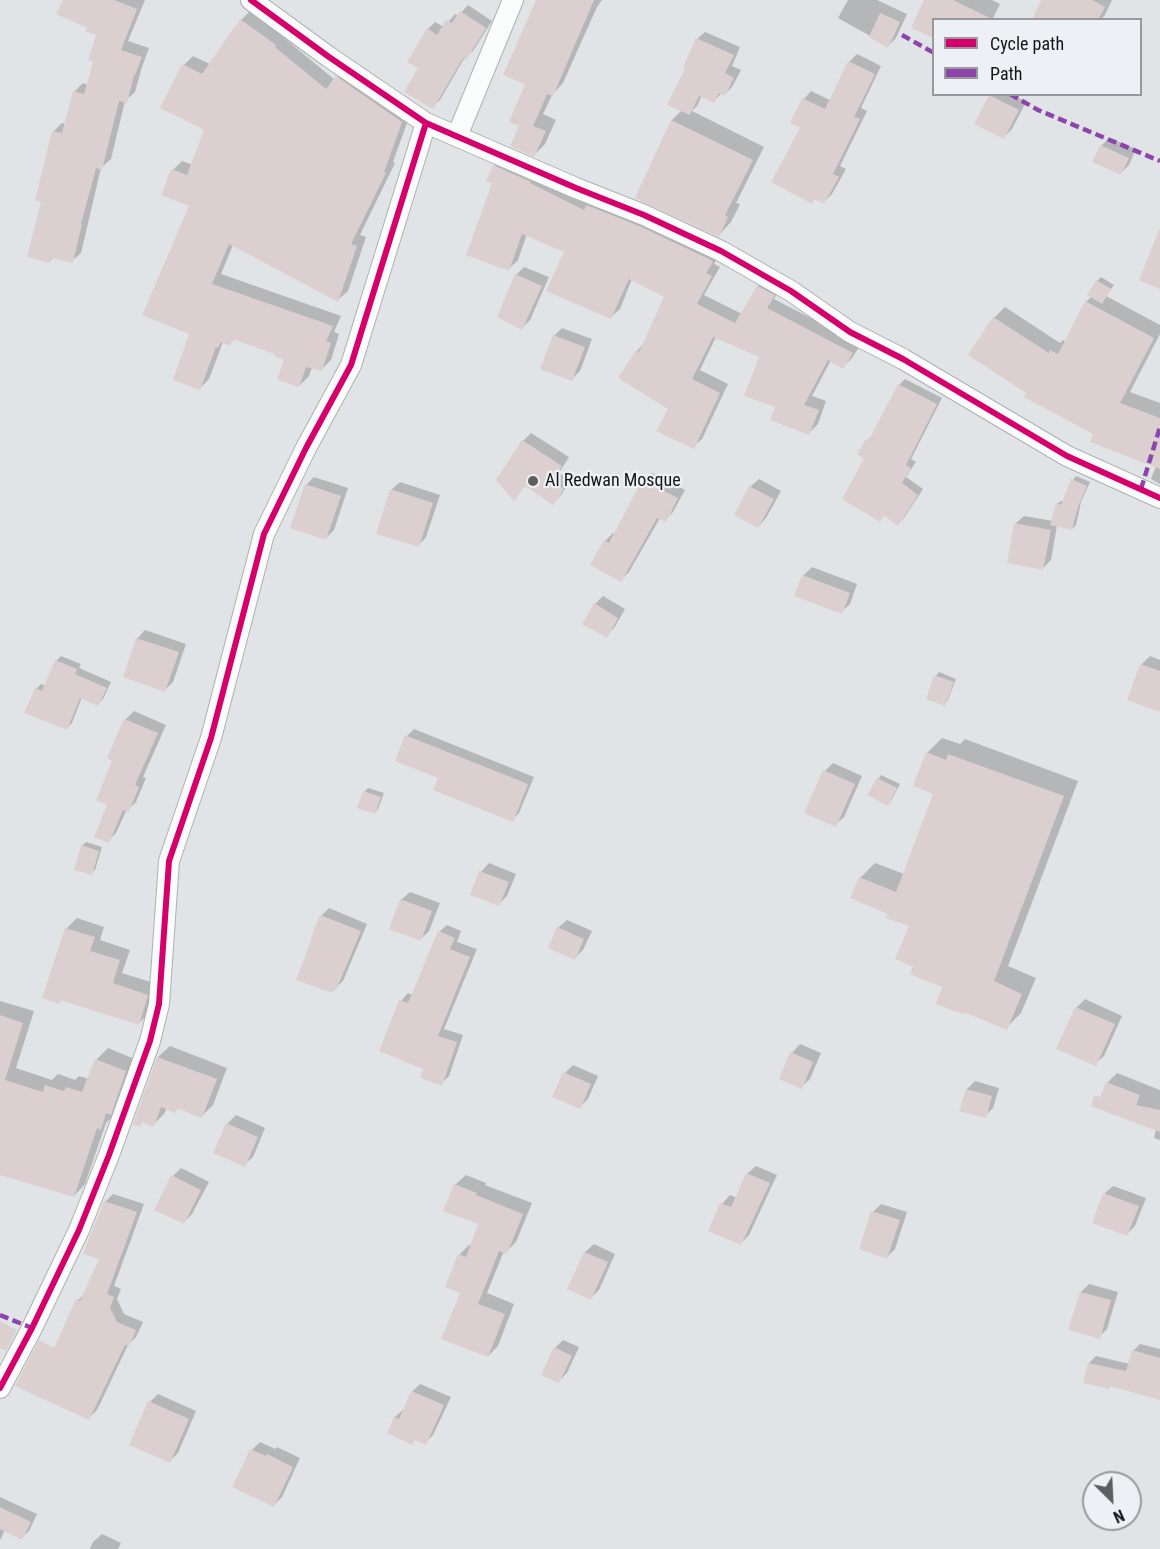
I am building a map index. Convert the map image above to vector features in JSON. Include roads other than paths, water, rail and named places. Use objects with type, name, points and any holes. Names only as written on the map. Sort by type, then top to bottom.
[{"type":"street","points":[[251,0],[347,70],[426,123],[644,215],[722,251],[791,291],[850,332],[903,359],[1066,456],[1160,498]]},
{"type":"street","points":[[457,136],[513,0]]},
{"type":"street","points":[[0,1388],[79,1230],[150,1041],[159,1004],[169,861],[211,738],[264,534],[306,447],[351,365],[426,123]]},
{"type":"place","name":"Al Redwan Mosque","points":[[533,481]]}]
